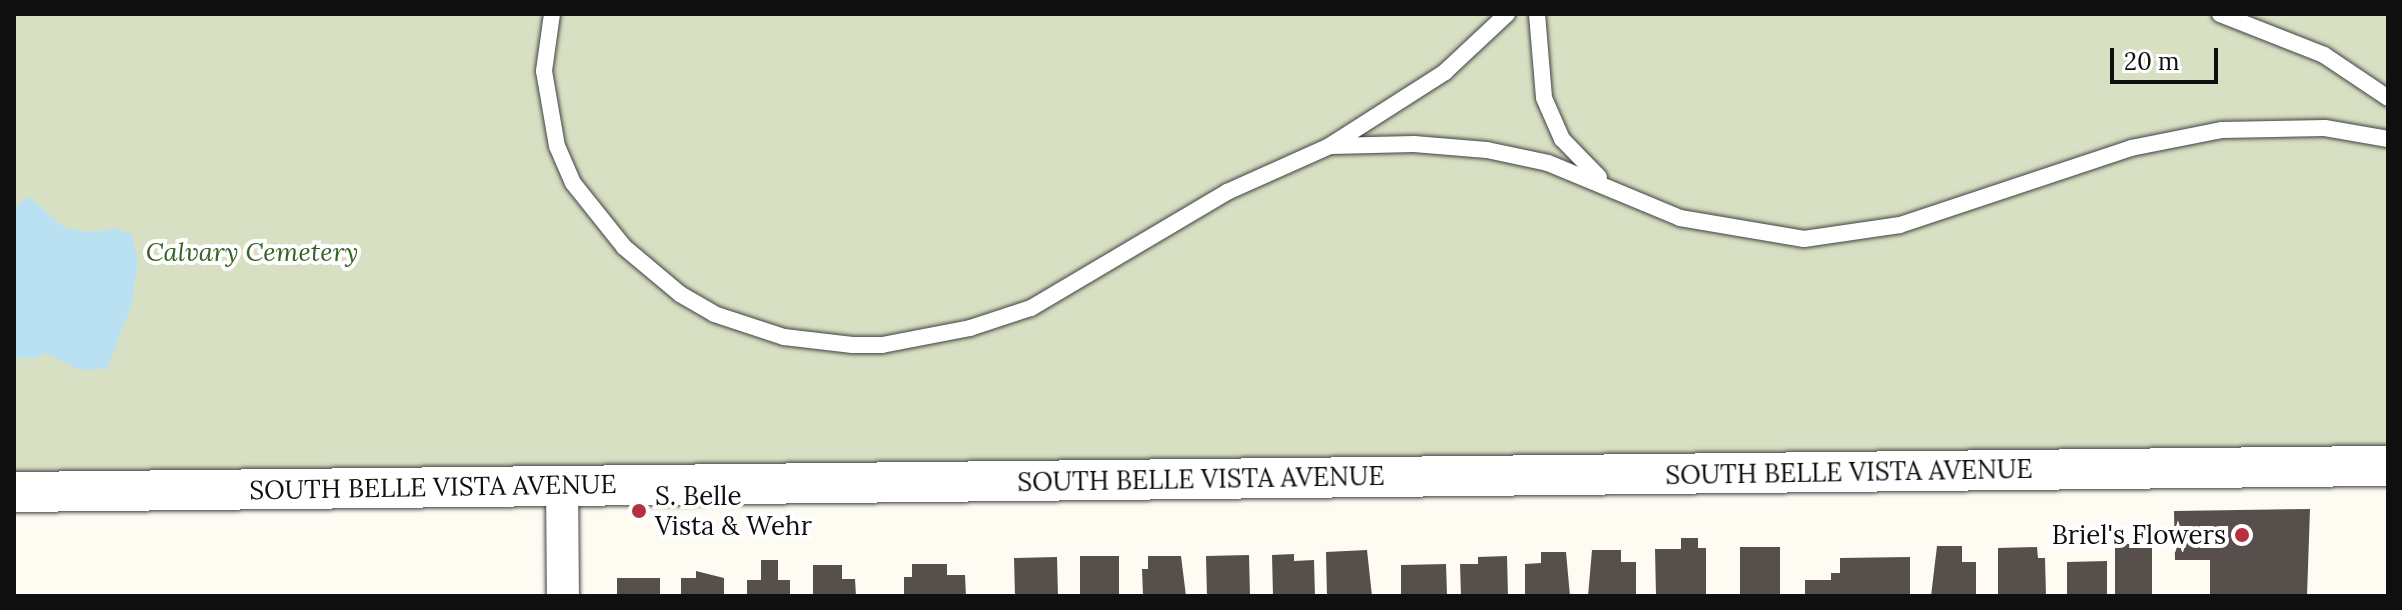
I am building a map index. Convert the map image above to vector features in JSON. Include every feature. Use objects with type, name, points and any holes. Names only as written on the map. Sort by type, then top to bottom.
[{"type":"street","name":"SOUTH BELLE VISTA AVENUE","points":[[14,492],[2388,466]]},
{"type":"street","points":[[562,486],[563,596]]},
{"type":"lane","points":[[552,14],[544,71],[547,104],[573,183],[624,247],[680,294],[714,314],[784,337],[882,345],[970,328],[1031,308],[1227,192],[1330,146],[1445,72],[1507,14]]},
{"type":"lane","points":[[1537,14],[1544,98],[1562,139],[1608,186]]},
{"type":"lane","points":[[2220,14],[2324,55],[2388,98]]},
{"type":"lane","points":[[1330,146],[1414,144],[1487,150],[1548,163],[1680,218],[1804,239],[1845,237],[1956,210],[2131,148],[2222,130],[2325,128],[2388,139]]},
{"type":"green space","name":"Calvary Cemetery","points":[[14,14],[2388,14],[2388,466],[14,492]]},
{"type":"water","points":[[28,196],[65,228],[94,232],[116,228],[132,235],[138,263],[131,307],[107,369],[80,370],[46,353],[34,359],[14,357],[14,209]]},
{"type":"building","name":"Briel's Flowers","points":[[2310,509],[2307,596],[2210,596],[2210,560],[2175,560],[2174,511]]},
{"type":"building","points":[[1681,538],[1698,538],[1698,548],[1706,548],[1706,596],[1656,596],[1655,549],[1681,549]]},
{"type":"building","points":[[2115,544],[2152,544],[2152,596],[2115,596]]},
{"type":"building","points":[[1937,546],[1962,546],[1962,562],[1976,562],[1976,596],[1931,596]]},
{"type":"building","points":[[1740,547],[1780,547],[1780,596],[1740,596]]},
{"type":"building","points":[[2037,547],[2038,558],[2045,558],[2046,596],[1998,596],[1998,548]]},
{"type":"building","points":[[1367,550],[1372,596],[1327,596],[1326,552]]},
{"type":"building","points":[[1592,550],[1621,550],[1621,562],[1636,562],[1636,596],[1588,596]]},
{"type":"building","points":[[1541,552],[1566,552],[1570,596],[1525,596],[1525,564],[1541,563]]},
{"type":"building","points":[[1294,554],[1294,561],[1314,560],[1315,596],[1273,596],[1272,555]]},
{"type":"building","points":[[1249,555],[1250,596],[1207,596],[1206,556]]},
{"type":"building","points":[[1080,556],[1119,556],[1119,596],[1080,596]]},
{"type":"building","points":[[1148,556],[1181,556],[1186,596],[1143,596],[1142,569],[1148,569]]},
{"type":"building","points":[[1507,556],[1508,596],[1461,596],[1460,564],[1478,564],[1478,557]]},
{"type":"building","points":[[1057,557],[1058,596],[1015,596],[1014,558]]},
{"type":"building","points":[[1910,557],[1910,596],[1805,596],[1805,580],[1831,580],[1831,573],[1840,573],[1840,558]]},
{"type":"building","points":[[761,560],[778,560],[778,580],[790,580],[790,596],[747,596],[747,580],[761,580]]},
{"type":"building","points":[[2107,561],[2107,596],[2067,596],[2067,562]]},
{"type":"building","points":[[912,564],[947,564],[947,575],[965,575],[966,596],[904,596],[904,577],[912,577]]},
{"type":"building","points":[[1446,564],[1447,596],[1401,596],[1401,565]]},
{"type":"building","points":[[813,565],[842,565],[842,579],[855,579],[856,596],[813,596]]},
{"type":"building","points":[[696,571],[724,578],[724,596],[681,596],[681,578],[696,578]]},
{"type":"building","points":[[617,578],[660,578],[660,596],[617,596]]},
{"type":"place","name":"S. Belle Vista & Wehr","points":[[639,511]]},
{"type":"place","name":"Briel's Flowers","points":[[2242,535]]}]
